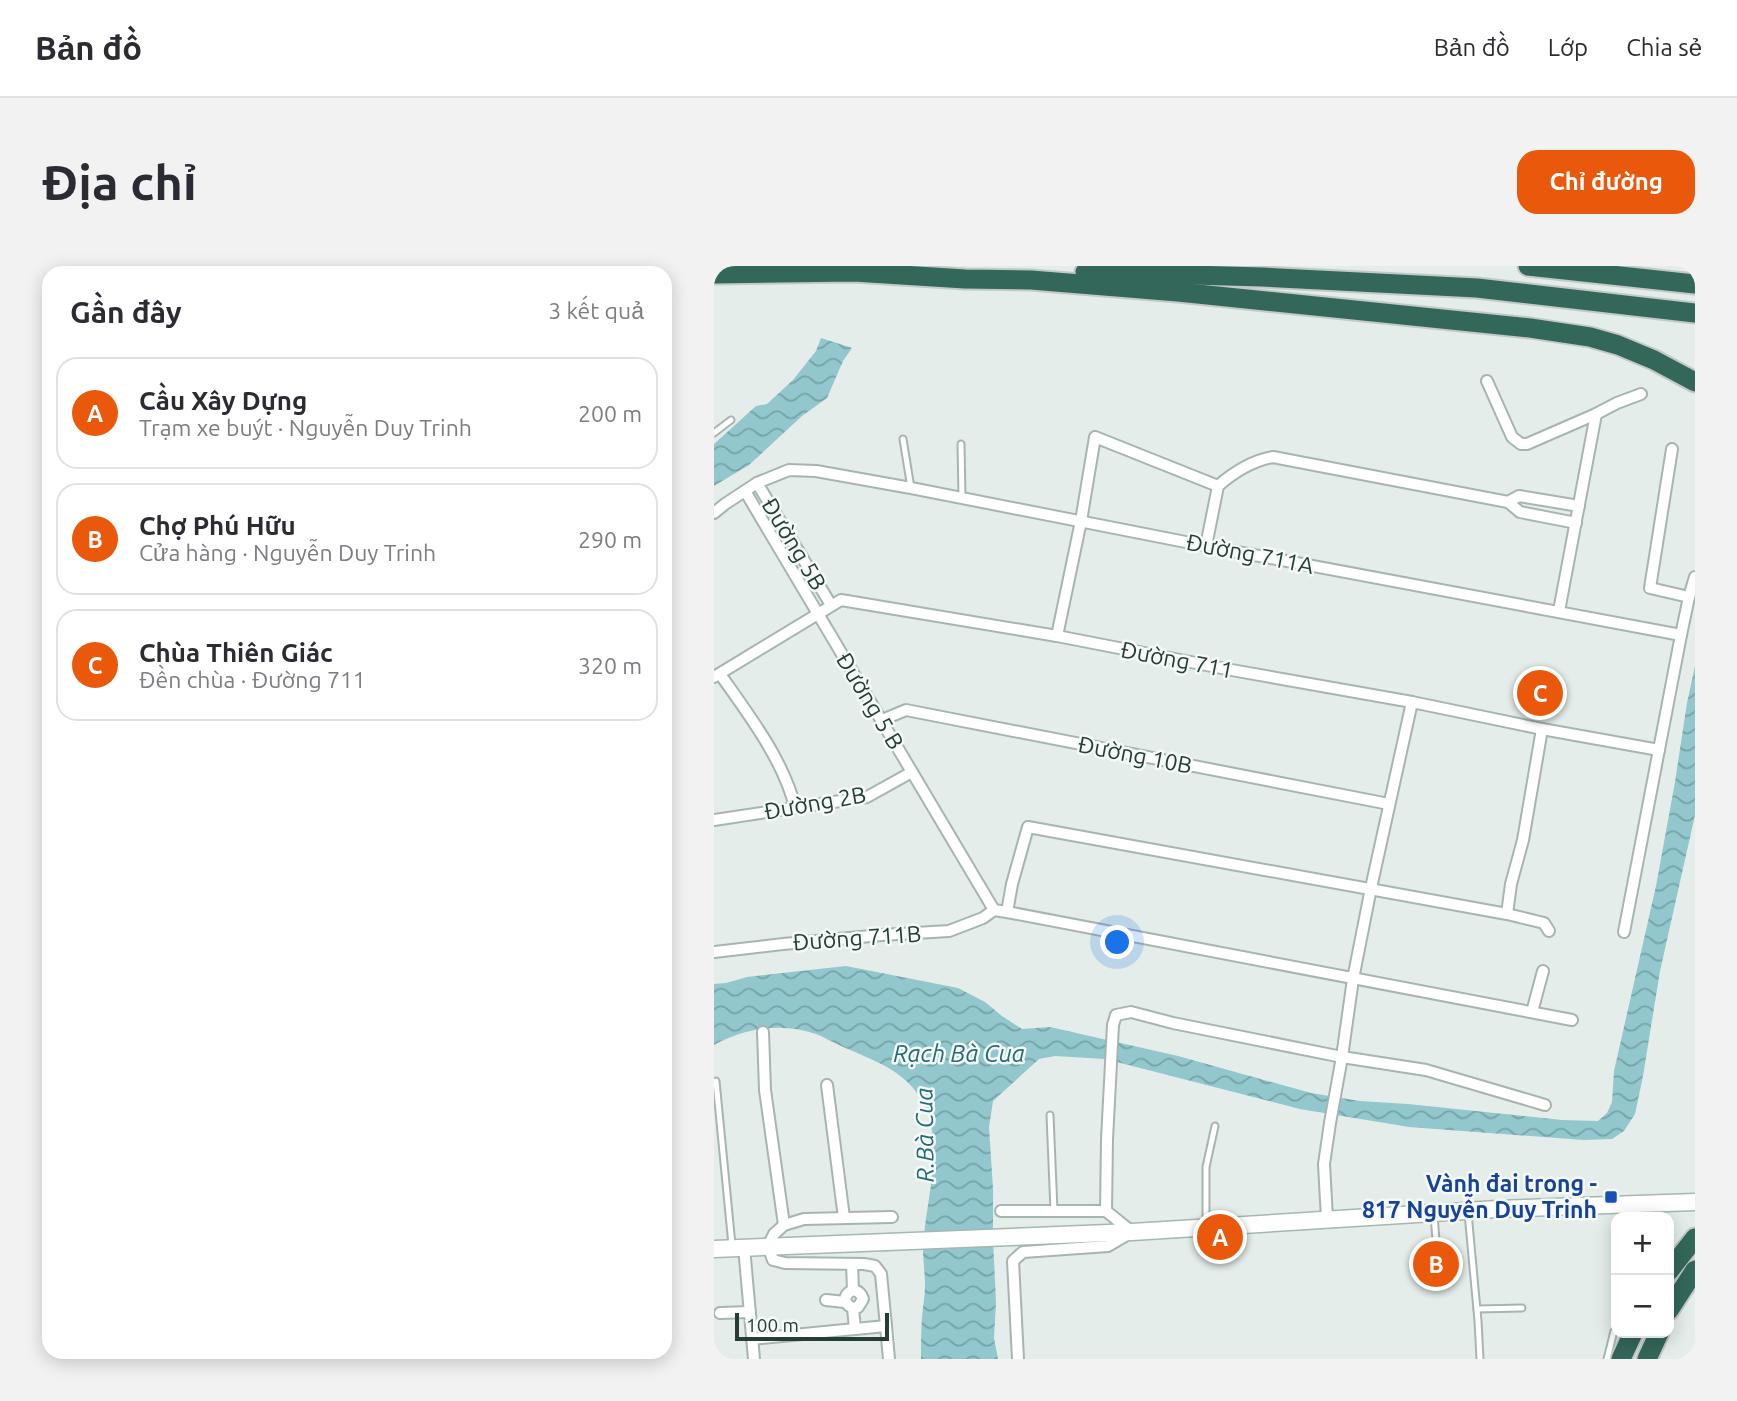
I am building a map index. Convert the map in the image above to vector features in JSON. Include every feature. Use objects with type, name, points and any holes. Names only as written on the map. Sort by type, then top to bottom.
[{"type":"highway","points":[[1528,266],[1695,284]]},
{"type":"highway","points":[[714,274],[1142,273],[1248,276],[1477,288],[1695,313]]},
{"type":"highway","points":[[969,275],[1178,292],[1530,328],[1590,337],[1618,345],[1695,382]]},
{"type":"highway","points":[[1613,303],[1695,320]]},
{"type":"highway","points":[[1674,1264],[1695,1238]]},
{"type":"highway","points":[[1674,1302],[1695,1270]]},
{"type":"highway","points":[[1621,1359],[1623,1338]]},
{"type":"highway","points":[[1647,1359],[1657,1338]]},
{"type":"main road","points":[[714,1249],[1132,1232],[1468,1210],[1695,1202]]},
{"type":"street","points":[[1488,381],[1512,437],[1521,444],[1527,444],[1641,394]]},
{"type":"street","points":[[1559,611],[1597,414]]},
{"type":"street","points":[[1057,636],[1095,437],[1218,486]]},
{"type":"street","points":[[1672,449],[1650,588],[1689,597]]},
{"type":"street","points":[[1206,547],[1218,486],[1240,469],[1273,457],[1508,502],[1520,512],[1576,523]]},
{"type":"street","name":"Đường 711A","points":[[714,513],[757,483],[789,470],[816,471],[1681,635]]},
{"type":"street","name":"Đường 5B","points":[[757,483],[831,606]]},
{"type":"street","name":"Đường 5 B","points":[[745,491],[994,910]]},
{"type":"street","points":[[1508,502],[1519,496],[1578,506]]},
{"type":"street","points":[[1624,932],[1681,635],[1695,577]]},
{"type":"street","name":"Đường 711","points":[[717,676],[841,600],[1057,636],[1659,750]]},
{"type":"street","points":[[717,676],[761,733],[791,789],[795,807]]},
{"type":"street","points":[[1327,1219],[1324,1164],[1329,1123],[1353,979],[1412,702]]},
{"type":"street","name":"Đường 10B","points":[[882,720],[906,710],[1389,804]]},
{"type":"street","points":[[1507,914],[1542,729]]},
{"type":"street","name":"Đường 2B","points":[[714,820],[867,797],[912,772]]},
{"type":"street","points":[[1007,912],[1028,827],[1507,914],[1544,923],[1549,931]]},
{"type":"street","points":[[994,910],[1572,1020]]},
{"type":"street","name":"Đường 711B","points":[[714,952],[882,935],[949,932],[983,918],[994,910]]},
{"type":"street","points":[[1532,1012],[1543,971]]},
{"type":"street","points":[[1107,1211],[1110,1077],[1116,1015],[1130,1012],[1342,1057],[1426,1070],[1545,1105]]},
{"type":"street","points":[[763,1032],[765,1090],[784,1224]]},
{"type":"street","points":[[827,1085],[844,1218]]},
{"type":"street","points":[[1001,1211],[1107,1211],[1132,1232],[1108,1245],[1023,1252],[1013,1261],[1018,1359]]},
{"type":"street","points":[[890,1359],[881,1274],[875,1266],[785,1264],[773,1260],[768,1246],[774,1234],[784,1224],[804,1219],[892,1217]]},
{"type":"street","points":[[738,1247],[750,1312],[754,1359]]},
{"type":"street","points":[[852,1264],[853,1290]]},
{"type":"street","points":[[827,1300],[849,1305],[861,1304],[862,1294],[853,1290],[845,1297],[849,1305],[855,1329]]},
{"type":"street","points":[[863,1299],[883,1298]]},
{"type":"street","points":[[720,1313],[750,1312]]},
{"type":"street","points":[[752,1339],[886,1326]]},
{"type":"lane","points":[[714,433],[731,421]]},
{"type":"lane","points":[[903,439],[911,488]]},
{"type":"lane","points":[[961,444],[962,498]]},
{"type":"lane","points":[[716,1081],[738,1247]]},
{"type":"lane","points":[[1050,1115],[1054,1211]]},
{"type":"lane","points":[[1206,1226],[1206,1167],[1215,1126]]},
{"type":"lane","points":[[1468,1210],[1480,1359]]},
{"type":"lane","points":[[1434,1212],[1437,1253]]},
{"type":"lane","points":[[1477,1309],[1522,1308]]},
{"type":"lane","points":[[1607,1359],[1620,1338]]},
{"type":"water","points":[[821,338],[852,348],[843,361],[827,398],[802,416],[749,465],[714,486],[714,444],[756,406],[767,404],[793,380],[816,351]]},
{"type":"water","name":"Rạch Bà Cua","points":[[1695,666],[1695,815],[1660,971],[1635,1114],[1624,1131],[1612,1139],[1584,1140],[1409,1127],[1300,1109],[1105,1059],[1055,1056],[1039,1059],[993,1101],[989,1127],[996,1302],[994,1338],[998,1359],[921,1359],[925,1285],[923,1248],[933,1145],[931,1124],[924,1105],[913,1088],[887,1067],[803,1030],[777,1028],[751,1031],[714,1045],[714,984],[747,977],[846,966],[958,988],[985,1002],[1022,1029],[1050,1027],[1178,1056],[1311,1093],[1360,1101],[1598,1121],[1607,1113],[1612,1102],[1614,1071],[1656,886]]},
{"type":"building","points":[[1535,681],[1549,684],[1545,704],[1531,701]]},
{"type":"place","name":"Chùa Thiên Giác","points":[[1540,693]]},
{"type":"place","name":"Vành đai trong - 817 Nguyễn Duy Trinh","points":[[1611,1197]]},
{"type":"place","name":"Cầu Xây Dựng","points":[[1220,1237]]},
{"type":"place","name":"Chợ Phú Hữu","points":[[1436,1264]]},
{"type":"water label","name":"R.Bà Cua","points":[[925,1135]]}]
